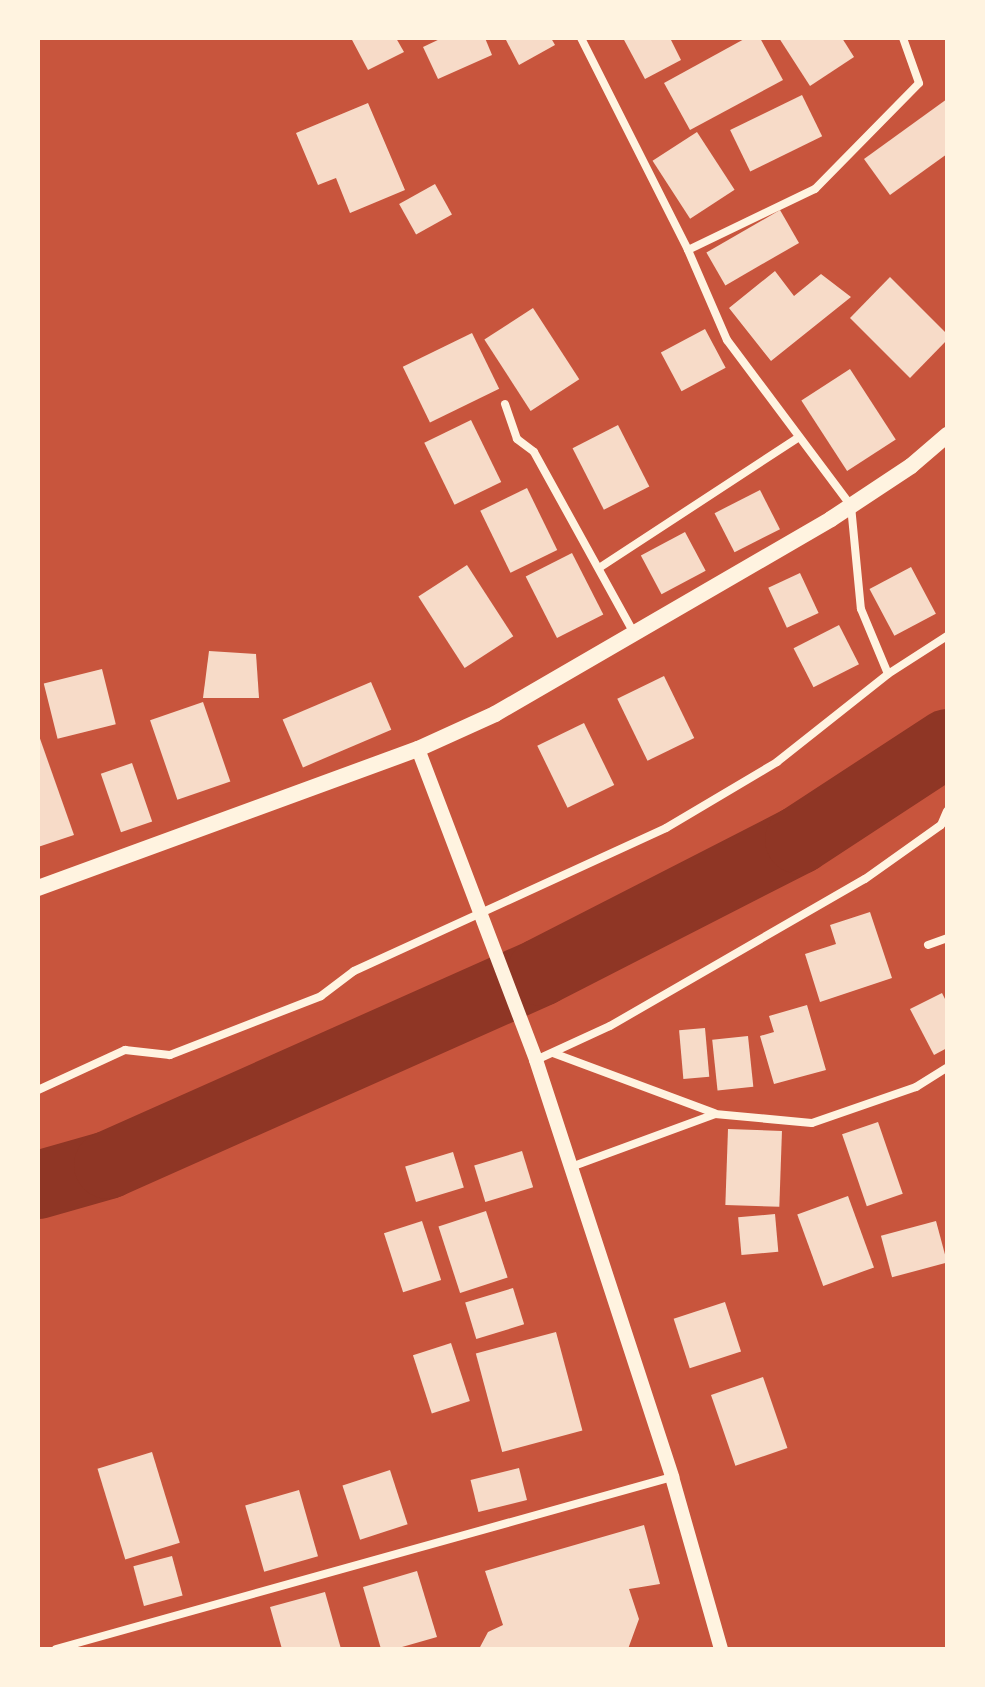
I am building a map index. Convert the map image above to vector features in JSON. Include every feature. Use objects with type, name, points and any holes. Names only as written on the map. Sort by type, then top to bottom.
[{"type":"main road","points":[[38,888],[418,749],[495,714],[851,506],[911,466],[947,435]]},
{"type":"street","points":[[581,38],[688,250],[727,340],[851,506],[861,609],[888,674]]},
{"type":"street","points":[[688,250],[815,189],[919,83],[903,38]]},
{"type":"street","points":[[505,404],[517,439],[534,452],[634,633]]},
{"type":"street","points":[[599,568],[799,437]]},
{"type":"street","points":[[38,1090],[125,1050],[170,1055],[321,996],[354,971],[666,828],[777,762],[888,674],[947,636]]},
{"type":"street","points":[[418,749],[533,1054],[672,1477],[721,1649]]},
{"type":"street","points":[[533,1054],[553,1053],[610,1026],[865,879],[941,825],[947,811]]},
{"type":"street","points":[[928,945],[947,938]]},
{"type":"street","points":[[553,1053],[715,1114],[812,1123],[916,1087],[947,1068]]},
{"type":"street","points":[[571,1167],[715,1114]]},
{"type":"street","points":[[56,1649],[672,1477]]},
{"type":"building","points":[[351,38],[396,38],[404,52],[368,70]]},
{"type":"building","points":[[442,38],[485,38],[492,55],[438,79],[423,47]]},
{"type":"building","points":[[505,38],[551,38],[555,45],[519,65]]},
{"type":"building","points":[[623,38],[670,38],[681,60],[645,79]]},
{"type":"building","points":[[746,38],[760,38],[783,80],[690,130],[664,83]]},
{"type":"building","points":[[779,38],[842,38],[854,57],[810,86]]},
{"type":"building","points":[[802,95],[822,136],[750,171],[730,130]]},
{"type":"building","points":[[947,99],[947,154],[890,195],[864,159]]},
{"type":"building","points":[[368,103],[405,190],[350,213],[336,178],[318,185],[296,133]]},
{"type":"building","points":[[697,132],[735,190],[690,219],[653,161]]},
{"type":"building","points":[[435,184],[452,215],[416,234],[399,204]]},
{"type":"building","points":[[780,210],[799,243],[725,285],[706,252]]},
{"type":"building","points":[[775,271],[794,296],[821,274],[851,297],[771,361],[729,308]]},
{"type":"building","points":[[890,277],[947,334],[947,340],[910,378],[850,318]]},
{"type":"building","points":[[533,308],[579,379],[531,411],[484,340]]},
{"type":"building","points":[[705,329],[726,368],[682,391],[661,352]]},
{"type":"building","points":[[472,333],[499,389],[430,422],[403,367]]},
{"type":"building","points":[[850,369],[896,439],[847,471],[801,401]]},
{"type":"building","points":[[471,420],[501,482],[455,505],[424,443]]},
{"type":"building","points":[[618,425],[649,486],[604,510],[573,448]]},
{"type":"building","points":[[527,488],[557,550],[511,573],[480,511]]},
{"type":"building","points":[[760,490],[780,529],[735,552],[715,513]]},
{"type":"building","points":[[685,532],[706,571],[662,594],[641,555]]},
{"type":"building","points":[[572,553],[603,614],[557,638],[526,577]]},
{"type":"building","points":[[467,565],[513,636],[465,668],[418,597]]},
{"type":"building","points":[[911,567],[936,614],[894,636],[870,589]]},
{"type":"building","points":[[800,573],[819,613],[787,628],[768,588]]},
{"type":"building","points":[[839,625],[859,664],[814,687],[794,648]]},
{"type":"building","points":[[209,651],[256,654],[259,698],[203,698]]},
{"type":"building","points":[[102,669],[116,724],[58,739],[44,684]]},
{"type":"building","points":[[664,676],[694,738],[648,761],[617,699]]},
{"type":"building","points":[[371,682],[391,730],[303,767],[283,720]]},
{"type":"building","points":[[203,702],[230,781],[177,800],[150,720]]},
{"type":"building","points":[[584,723],[614,785],[568,808],[537,746]]},
{"type":"building","points":[[38,733],[74,835],[38,847]]},
{"type":"building","points":[[132,763],[152,822],[121,832],[101,774]]},
{"type":"building","points":[[870,912],[892,978],[820,1002],[805,954],[836,944],[830,925]]},
{"type":"building","points":[[942,993],[947,1003],[947,1048],[934,1055],[910,1009]]},
{"type":"building","points":[[807,1005],[826,1070],[774,1084],[760,1036],[774,1032],[769,1016]]},
{"type":"building","points":[[705,1028],[709,1077],[683,1079],[679,1030]]},
{"type":"building","points":[[748,1036],[753,1087],[718,1090],[712,1040]]},
{"type":"building","points":[[878,1122],[903,1194],[867,1206],[842,1134]]},
{"type":"building","points":[[728,1129],[782,1131],[779,1207],[725,1205]]},
{"type":"building","points":[[522,1151],[533,1187],[485,1202],[474,1166]]},
{"type":"building","points":[[453,1152],[464,1187],[416,1202],[405,1167]]},
{"type":"building","points":[[848,1196],[874,1267],[823,1286],[797,1214]]},
{"type":"building","points":[[486,1211],[508,1278],[460,1293],[438,1226]]},
{"type":"building","points":[[775,1214],[778,1252],[741,1255],[738,1217]]},
{"type":"building","points":[[422,1221],[441,1280],[403,1292],[384,1233]]},
{"type":"building","points":[[936,1221],[947,1263],[892,1277],[881,1236]]},
{"type":"building","points":[[513,1288],[524,1324],[476,1339],[465,1303]]},
{"type":"building","points":[[725,1302],[741,1351],[690,1368],[674,1319]]},
{"type":"building","points":[[556,1332],[582,1431],[502,1452],[476,1353]]},
{"type":"building","points":[[451,1343],[470,1401],[432,1413],[413,1355]]},
{"type":"building","points":[[763,1377],[787,1448],[735,1466],[711,1395]]},
{"type":"building","points":[[152,1452],[180,1543],[125,1560],[97,1469]]},
{"type":"building","points":[[519,1468],[527,1500],[478,1512],[470,1480]]},
{"type":"building","points":[[390,1470],[408,1524],[360,1540],[342,1485]]},
{"type":"building","points":[[299,1490],[318,1556],[264,1572],[245,1505]]},
{"type":"building","points":[[644,1525],[660,1584],[629,1589],[639,1619],[628,1649],[479,1649],[488,1632],[503,1625],[485,1571]]},
{"type":"building","points":[[172,1556],[183,1596],[144,1606],[133,1566]]},
{"type":"building","points":[[417,1571],[437,1637],[395,1649],[381,1649],[363,1587]]},
{"type":"building","points":[[325,1592],[341,1649],[282,1649],[270,1607]]},
{"type":"waterway","points":[[38,1185],[108,1165],[541,972],[799,840],[947,743]]}]
